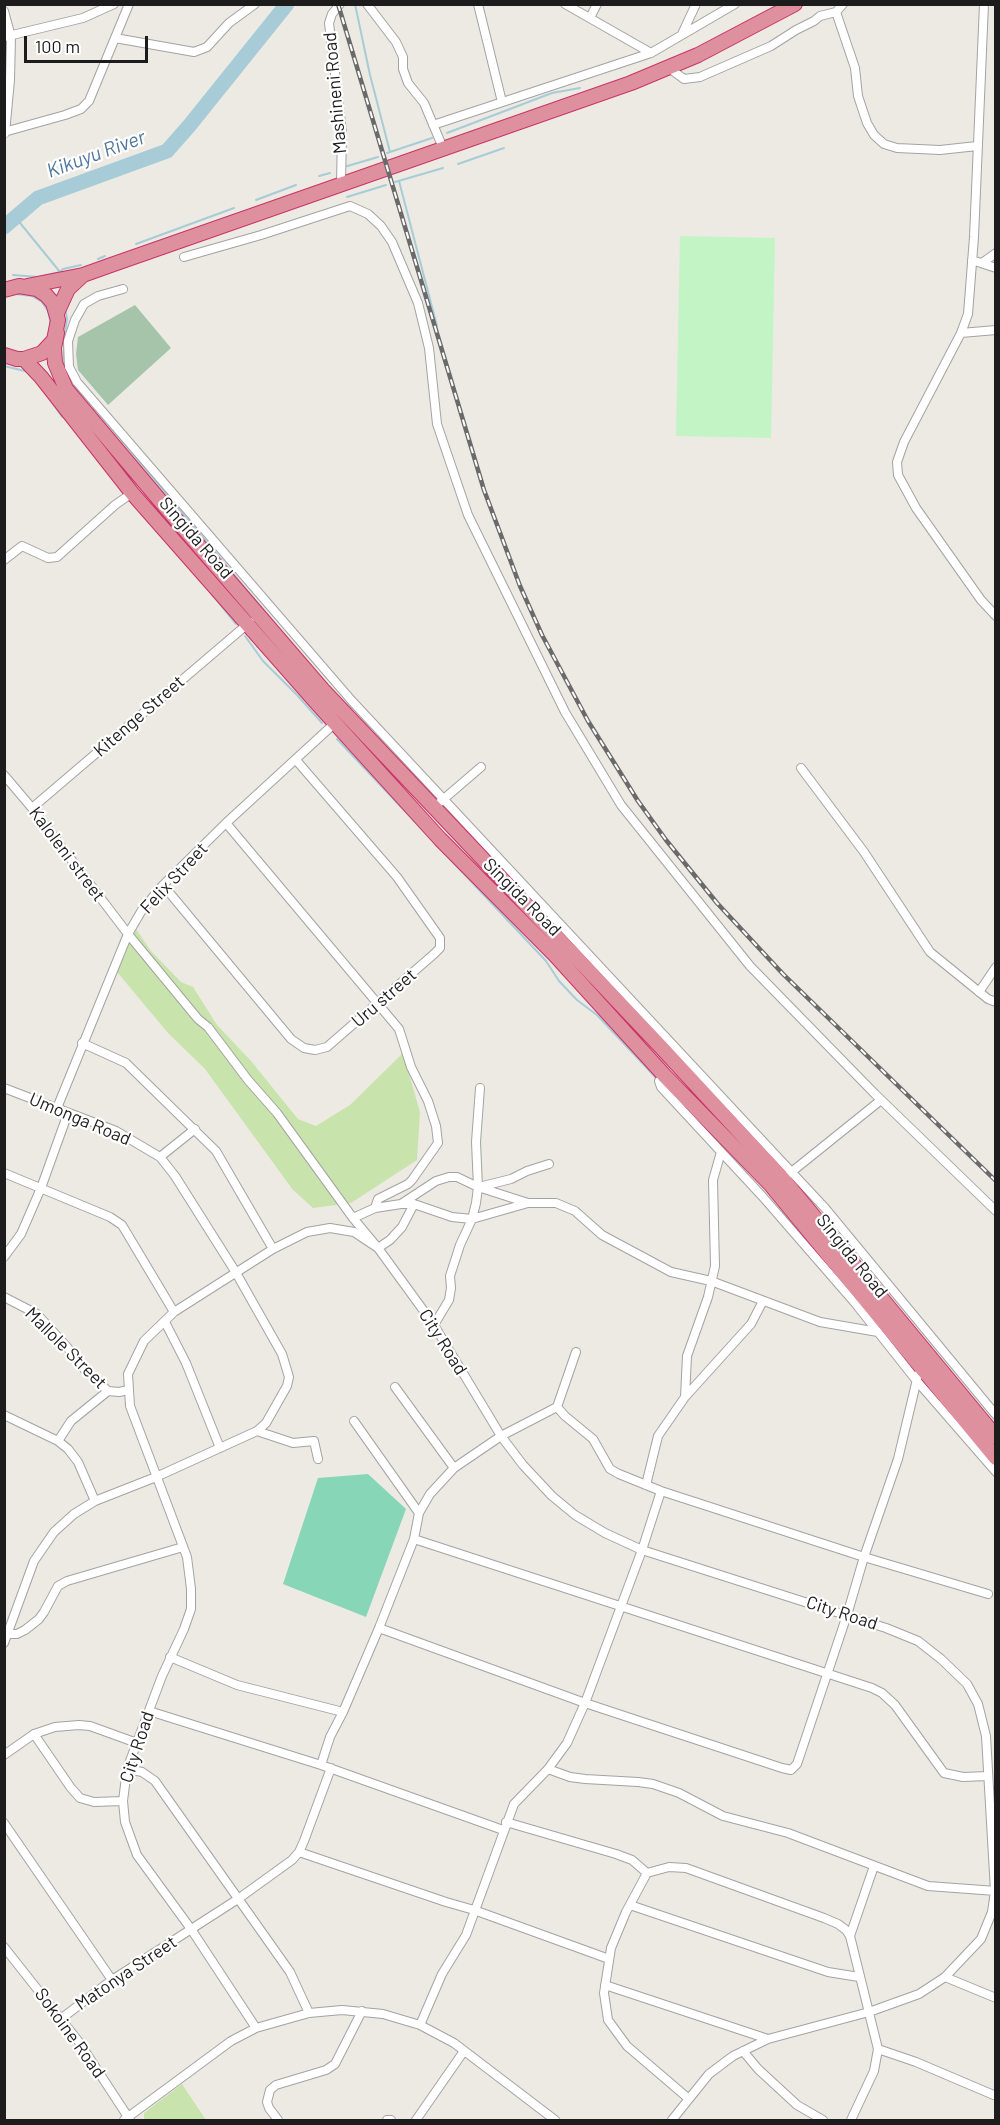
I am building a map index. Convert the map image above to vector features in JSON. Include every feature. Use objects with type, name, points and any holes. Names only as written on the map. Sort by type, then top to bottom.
[{"type":"highway","points":[[4,290],[83,275],[669,68],[698,56],[795,4]]},
{"type":"highway","points":[[57,313],[68,289],[83,275]]},
{"type":"highway","points":[[27,286],[46,295],[53,303],[57,313]]},
{"type":"highway","name":"Singida Road","points":[[57,313],[55,363],[66,388],[323,690],[438,804],[659,1045],[787,1176],[922,1370],[996,1437]]},
{"type":"highway","points":[[4,355],[24,359],[42,353],[49,348],[57,333]]},
{"type":"highway","name":"Singida Road","points":[[24,359],[41,377],[132,493],[335,723],[440,839],[555,956],[664,1075],[770,1184],[996,1458]]},
{"type":"street","points":[[8,37],[83,18],[114,4]]},
{"type":"street","points":[[4,11],[8,37],[5,133],[81,109],[89,101],[96,89],[129,4]]},
{"type":"street","points":[[115,38],[185,51],[200,51],[212,43],[234,19],[255,4]]},
{"type":"street","name":"Mashineni Road","points":[[340,4],[332,14],[329,23],[342,132],[341,184]]},
{"type":"street","points":[[367,4],[396,42],[403,57],[403,69],[408,83],[424,103],[443,148]]},
{"type":"street","points":[[478,4],[502,102]]},
{"type":"street","points":[[565,4],[651,53]]},
{"type":"street","points":[[590,18],[597,4]]},
{"type":"street","points":[[682,34],[696,4]]},
{"type":"street","points":[[433,126],[651,53],[735,4]]},
{"type":"street","points":[[669,68],[684,79],[700,77],[771,46],[820,16],[836,12],[843,4]]},
{"type":"street","points":[[984,4],[968,314],[899,452],[897,462],[898,475],[916,507],[981,600],[996,616]]},
{"type":"street","points":[[836,12],[855,68],[858,96],[867,123],[874,135],[884,144],[897,148],[940,150],[977,146]]},
{"type":"street","points":[[184,257],[350,206],[368,214],[381,226],[392,242],[418,303],[429,348],[437,423],[468,515],[565,712],[621,805],[750,966],[881,1100],[996,1210]]},
{"type":"street","points":[[982,263],[996,253]]},
{"type":"street","points":[[972,260],[996,268]]},
{"type":"street","points":[[123,289],[98,296],[84,304],[75,320],[68,341],[69,367],[77,382],[438,804],[481,767]]},
{"type":"street","points":[[960,333],[996,330]]},
{"type":"street","points":[[4,560],[22,546],[48,558],[57,557],[115,505],[132,493]]},
{"type":"street","name":"Kitenge Street","points":[[32,808],[258,615]]},
{"type":"street","name":"Felix Street","points":[[57,1108],[128,934],[142,910],[163,885],[226,823],[335,723]]},
{"type":"street","name":"Uru street","points":[[163,885],[291,1039],[304,1048],[315,1050],[327,1047],[434,954],[440,948],[440,938],[398,877],[296,760]]},
{"type":"street","points":[[801,768],[864,852],[930,952],[988,999],[996,1002]]},
{"type":"street","name":"Kaloleni street","points":[[4,775],[128,934],[198,1019],[208,1027],[248,1080],[292,1132],[353,1218],[378,1248]]},
{"type":"street","points":[[226,823],[399,1029],[411,1067],[428,1101],[436,1126],[438,1143],[408,1185],[378,1199],[375,1208]]},
{"type":"street","points":[[979,992],[996,967]]},
{"type":"street","points":[[82,1043],[126,1063],[216,1151],[273,1249]]},
{"type":"street","points":[[664,1075],[659,1081],[661,1088],[778,1214],[878,1332],[922,1370],[996,1472]]},
{"type":"street","name":"Umonga Road","points":[[4,1088],[116,1131],[160,1157],[175,1176],[235,1271]]},
{"type":"street","points":[[434,1325],[448,1300],[451,1288],[450,1276],[460,1245],[472,1219],[478,1187],[476,1142],[480,1088]]},
{"type":"street","points":[[881,1100],[787,1176],[825,1208],[996,1415]]},
{"type":"street","points":[[4,1257],[21,1234],[41,1188],[68,1113]]},
{"type":"street","points":[[160,1157],[195,1129]]},
{"type":"street","points":[[685,1397],[687,1356],[706,1306],[715,1266],[713,1180],[721,1152]]},
{"type":"street","points":[[478,1187],[511,1179],[549,1164]]},
{"type":"street","points":[[4,1173],[110,1216],[122,1225],[174,1312]]},
{"type":"street","points":[[401,1204],[432,1183],[444,1178],[457,1177],[478,1187],[528,1203]]},
{"type":"street","points":[[353,1218],[375,1208],[401,1204],[414,1204],[452,1217],[472,1219],[528,1203],[556,1203],[575,1211],[602,1236],[671,1272],[711,1281],[820,1322],[878,1332]]},
{"type":"street","points":[[378,1248],[390,1240],[402,1227],[414,1204]]},
{"type":"street","name":"City Road","points":[[256,2028],[191,1929],[137,1855],[125,1822],[123,1801],[127,1769],[191,1609],[190,1570],[130,1406],[129,1374],[144,1341],[174,1312],[235,1271],[273,1249],[307,1232],[330,1228],[354,1232],[378,1248],[434,1325],[501,1436],[523,1465],[575,1515],[605,1533],[642,1550],[847,1615],[918,1641],[967,1684],[978,1704],[986,1736],[995,1891],[992,1912],[981,1939],[945,1977],[919,1994],[869,2012],[768,2039],[733,2055],[709,2074],[672,2121]]},
{"type":"street","points":[[4,1643],[29,1575],[42,1548],[54,1532],[74,1514],[95,1501],[156,1477],[257,1431],[266,1423],[287,1386],[289,1377],[282,1354],[235,1271]]},
{"type":"street","name":"Mallole Street","points":[[4,1297],[36,1314],[83,1368],[108,1391],[128,1390]]},
{"type":"street","points":[[646,1485],[658,1436],[685,1397],[751,1324],[763,1301]]},
{"type":"street","points":[[165,1322],[186,1363],[220,1448]]},
{"type":"street","points":[[321,1765],[330,1737],[379,1628],[414,1539],[419,1513],[430,1494],[454,1468],[501,1436],[557,1407],[576,1352]]},
{"type":"street","points":[[379,1628],[585,1703],[791,1770],[797,1764],[847,1615],[864,1557],[898,1459],[922,1370]]},
{"type":"street","points":[[395,1387],[454,1468]]},
{"type":"street","points":[[58,1441],[71,1421],[108,1391]]},
{"type":"street","points":[[557,1407],[593,1439],[610,1468],[646,1485],[864,1557],[988,1594]]},
{"type":"street","points":[[4,1415],[58,1441],[68,1449],[78,1462],[95,1501]]},
{"type":"street","points":[[354,1422],[419,1513]]},
{"type":"street","points":[[257,1431],[293,1443],[314,1441],[318,1459]]},
{"type":"street","points":[[420,2025],[442,1974],[466,1935],[514,1804],[548,1769],[567,1743],[585,1703],[642,1550],[661,1491]]},
{"type":"street","points":[[414,1539],[872,1688],[888,1697],[944,1773],[963,1777],[988,1776]]},
{"type":"street","points":[[8,1634],[26,1630],[39,1619],[58,1586],[68,1581],[183,1547]]},
{"type":"street","points":[[170,1657],[237,1685],[343,1712]]},
{"type":"street","points":[[149,1711],[505,1826],[632,1860],[647,1873]]},
{"type":"street","points":[[4,1755],[34,1734],[55,1727],[90,1726],[137,1743]]},
{"type":"street","points":[[34,1734],[80,1798],[94,1802],[123,1801]]},
{"type":"street","points":[[331,1768],[299,1852],[474,1910],[609,1959]]},
{"type":"street","points":[[127,1769],[142,1772],[155,1781],[290,1972],[309,2013]]},
{"type":"street","points":[[548,1769],[578,1778],[653,1784],[679,1793],[723,1816],[788,1833],[935,1888],[995,1891]]},
{"type":"street","points":[[4,1823],[112,1980]]},
{"type":"street","name":"Matonya Street","points":[[62,2018],[112,1980],[238,1899],[283,1867],[299,1852]]},
{"type":"street","points":[[851,2121],[871,2081],[877,2061],[878,2049],[850,1936],[874,1866]]},
{"type":"street","points":[[689,2099],[627,2046],[608,2020],[604,1993],[611,1948],[647,1873],[669,1867],[686,1868],[838,1924],[850,1936]]},
{"type":"street","points":[[630,1905],[828,1972],[859,1977]]},
{"type":"street","name":"Sokoine Road","points":[[6,1951],[62,2018],[128,2119]]},
{"type":"street","points":[[945,1977],[996,1998]]},
{"type":"street","points":[[605,1985],[768,2039]]},
{"type":"street","points":[[278,2121],[268,2108],[270,2090],[276,2085],[327,2070],[335,2064],[362,2011]]},
{"type":"street","points":[[128,2119],[231,2041],[256,2028],[309,2013],[362,2011],[391,2016],[420,2025],[464,2051],[544,2117],[555,2121]]},
{"type":"street","points":[[878,2049],[916,2062],[996,2096]]},
{"type":"street","points":[[416,2121],[464,2051]]},
{"type":"street","points":[[743,2051],[758,2069],[797,2105],[823,2121]]},
{"type":"green space","points":[[680,236],[775,238],[771,438],[676,436]]},
{"type":"green space","points":[[135,305],[171,348],[108,405],[78,370],[76,354],[78,337]]},
{"type":"green space","points":[[136,929],[151,951],[181,982],[193,987],[217,1025],[251,1061],[298,1119],[316,1126],[350,1105],[403,1053],[420,1112],[417,1160],[351,1203],[313,1208],[293,1190],[205,1069],[168,1033],[117,972]]},
{"type":"green space","points":[[368,1474],[406,1509],[366,1617],[283,1584],[318,1478]]},
{"type":"green space","points":[[182,2084],[206,2120],[144,2120],[144,2113]]},
{"type":"waterway","name":"Kikuyu River","points":[[4,227],[38,198],[167,151],[287,4]]},
{"type":"waterway","points":[[355,4],[390,152]]},
{"type":"waterway","points":[[447,133],[552,93],[580,88]]},
{"type":"waterway","points":[[387,153],[432,138]]},
{"type":"waterway","points":[[458,164],[504,148]]},
{"type":"waterway","points":[[344,167],[378,157]]},
{"type":"waterway","points":[[395,182],[443,168]]},
{"type":"waterway","points":[[319,176],[330,173]]},
{"type":"waterway","points":[[399,181],[437,326]]},
{"type":"waterway","points":[[256,200],[296,185]]},
{"type":"waterway","points":[[347,197],[386,185]]},
{"type":"waterway","points":[[136,244],[234,208]]},
{"type":"waterway","points":[[16,218],[60,272]]},
{"type":"waterway","points":[[98,259],[105,256]]},
{"type":"waterway","points":[[13,275],[38,277],[81,265]]},
{"type":"waterway","points":[[15,294],[32,296],[42,302],[48,311],[51,325]]},
{"type":"waterway","points":[[65,308],[67,319],[64,362],[74,383]]},
{"type":"waterway","points":[[4,366],[29,372]]},
{"type":"waterway","points":[[47,395],[62,417]]},
{"type":"waterway","points":[[93,406],[301,655]]},
{"type":"waterway","points":[[211,593],[236,624]]},
{"type":"waterway","points":[[245,636],[263,661],[322,723]]},
{"type":"waterway","points":[[337,739],[546,961],[559,981],[577,1000],[597,1015],[658,1080]]},
{"type":"waterway","points":[[697,1121],[720,1145]]},
{"type":"railway","points":[[338,4],[484,490],[520,586],[542,635],[588,721],[638,801],[717,903],[783,974],[996,1181]]}]
